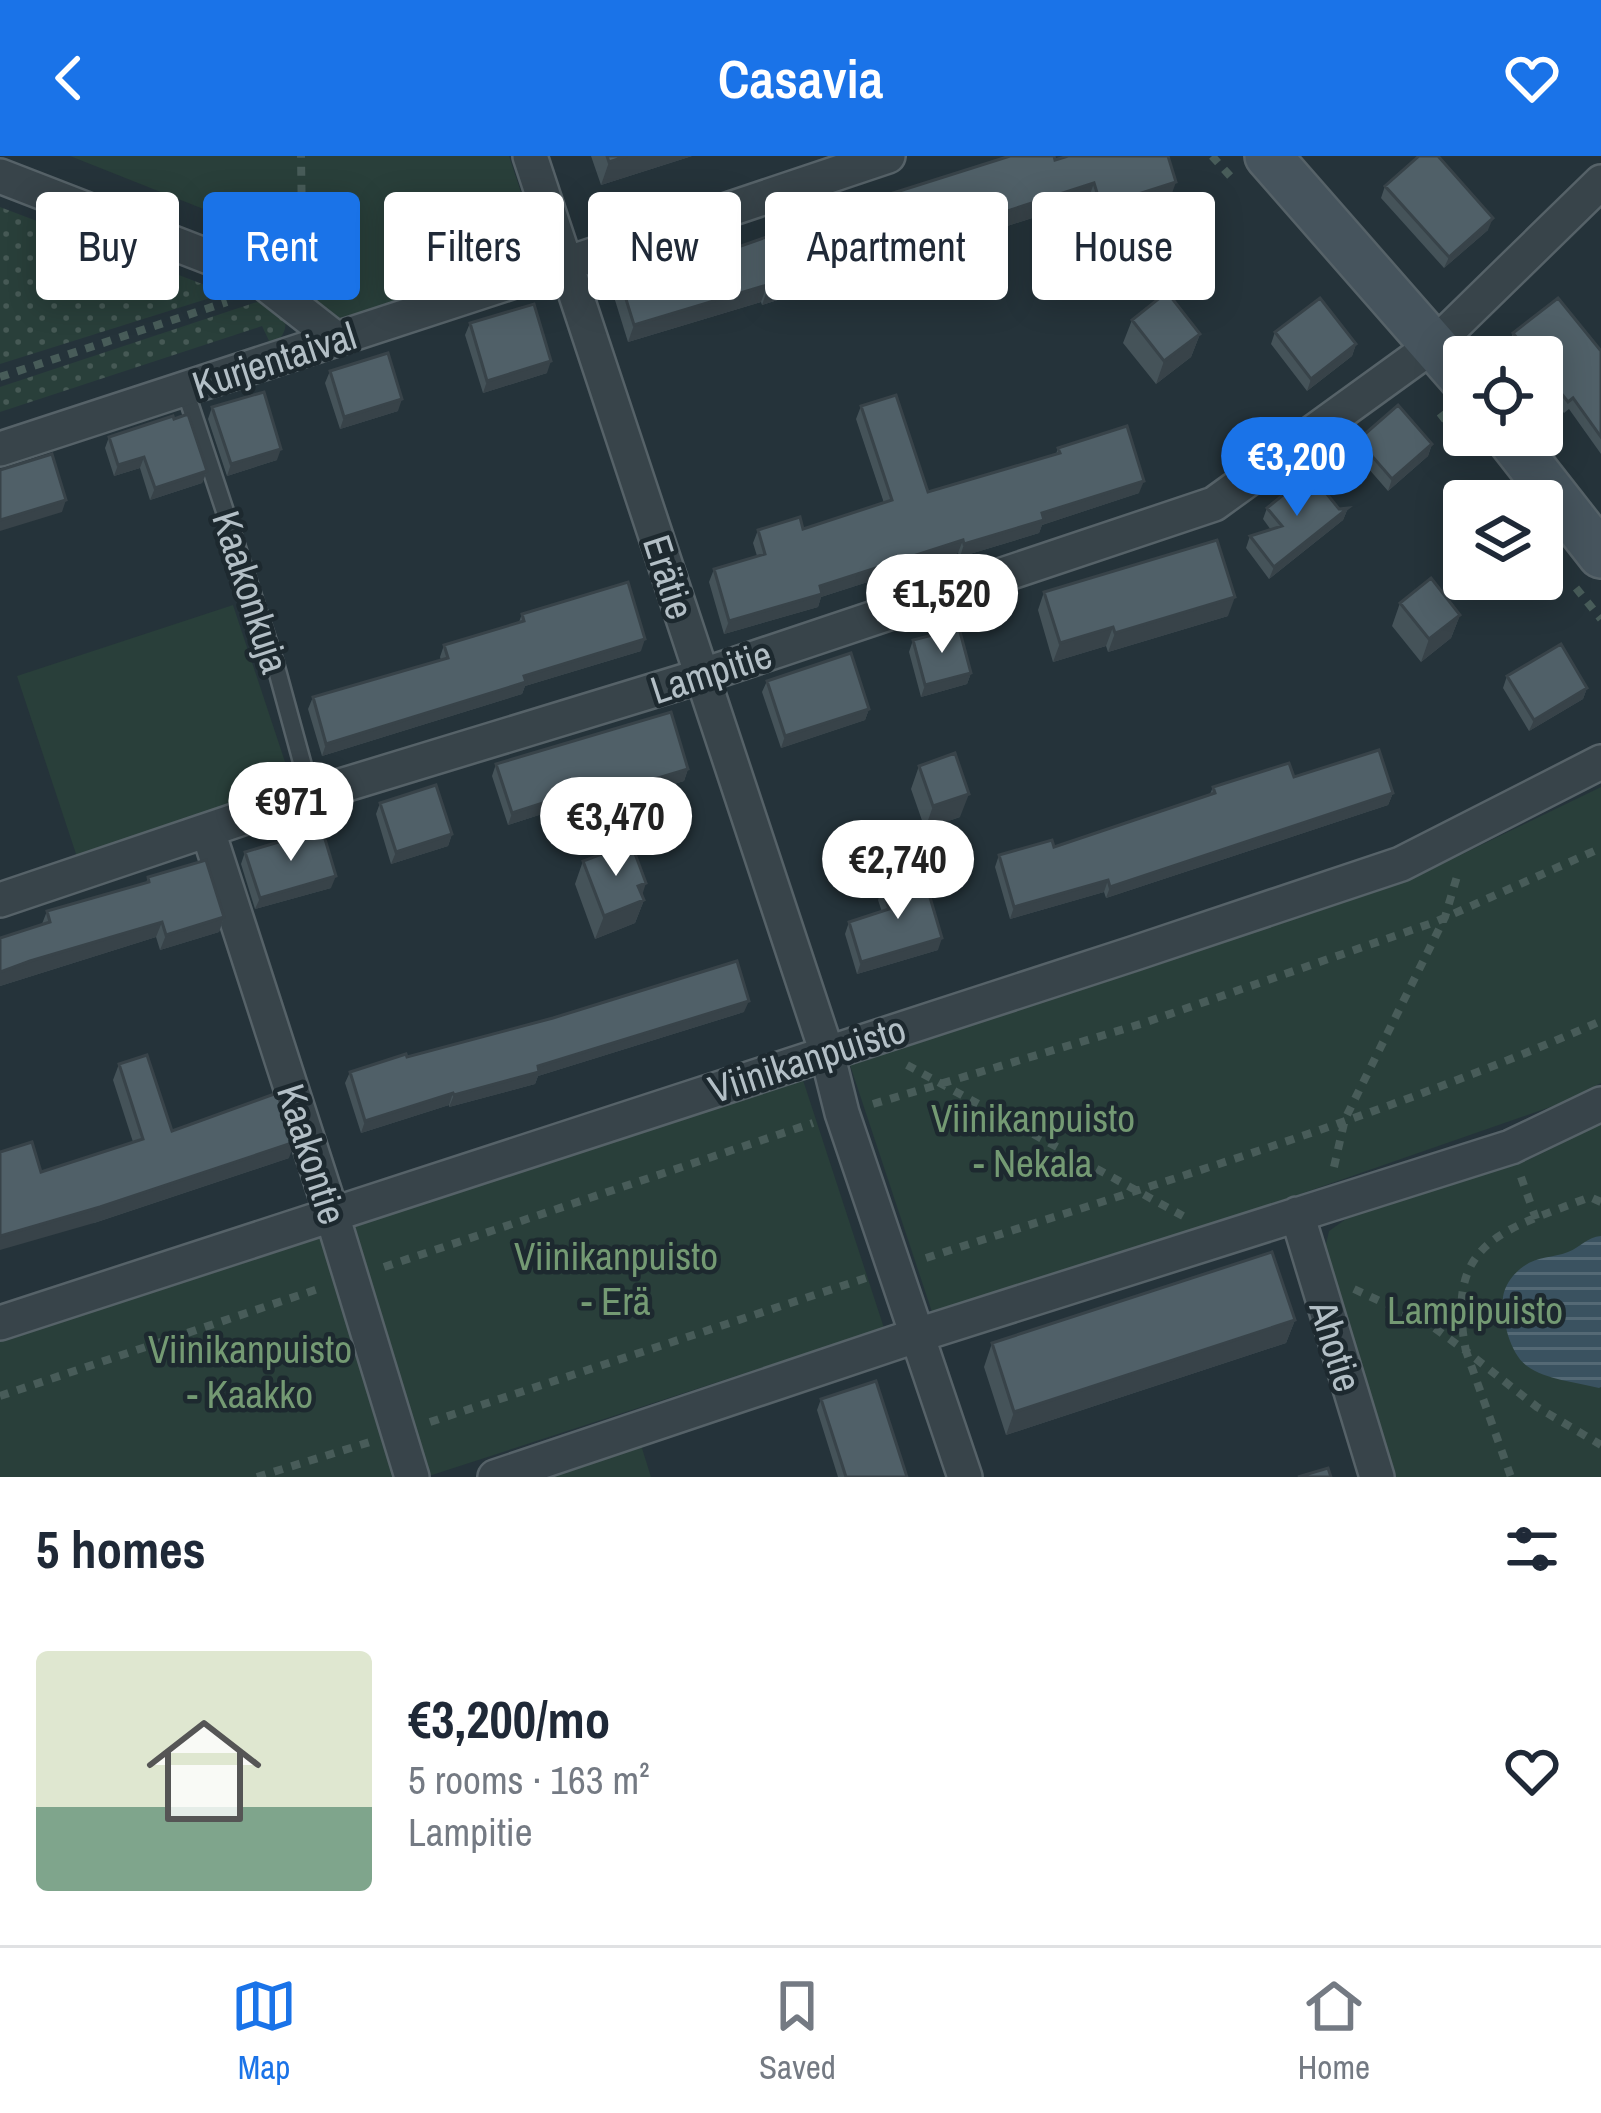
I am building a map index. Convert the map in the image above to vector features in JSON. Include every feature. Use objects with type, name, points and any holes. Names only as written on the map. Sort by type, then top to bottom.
[{"type":"main road","points":[[1268,156],[1443,354]]},
{"type":"main road","points":[[1523,456],[1601,555]]},
{"type":"street","name":"Erätie","points":[[530,156],[964,1477]]},
{"type":"street","name":"Kurjentaival","points":[[0,448],[888,156]]},
{"type":"street","points":[[0,176],[203,254]]},
{"type":"street","name":"Lampitie","points":[[0,899],[311,795],[701,676],[1214,504],[1435,344],[1601,182]]},
{"type":"street","points":[[271,300],[336,339]]},
{"type":"street","name":"Viinikanpuisto","points":[[0,1323],[1401,863],[1601,762]]},
{"type":"street","name":"Kaakontie","points":[[208,831],[412,1477]]},
{"type":"street","points":[[495,1477],[918,1335],[1511,1147],[1601,1104]]},
{"type":"street","name":"Ahotie","points":[[1313,1209],[1313,1272],[1378,1477]]},
{"type":"lane","name":"Kaakonkuja","points":[[185,390],[275,663],[311,795]]},
{"type":"path","points":[[302,156],[302,192]]},
{"type":"path","points":[[0,377],[234,300]]},
{"type":"path","points":[[1313,1209],[1345,1119],[1445,917],[1465,831]]},
{"type":"path","points":[[0,1396],[842,1113],[1141,1024],[1445,917],[1601,848]]},
{"type":"path","points":[[864,1041],[1223,1238]]},
{"type":"path","points":[[1511,1477],[1466,1352],[1461,1288],[1471,1261],[1489,1242],[1511,1228],[1601,1198]]},
{"type":"path","points":[[1313,1272],[1429,1324],[1537,1407],[1601,1445]]},
{"type":"green space","points":[[70,156],[509,156],[521,192],[384,192],[384,300],[414,300],[353,320],[332,316],[312,300],[360,300],[360,192],[203,192],[203,209],[179,199],[179,192],[161,192]]},
{"type":"green space","points":[[0,207],[36,221],[36,300],[179,300],[179,275],[203,284],[204,300],[0,364]]},
{"type":"green space","points":[[263,300],[285,315],[284,333],[271,345],[262,326],[0,412],[0,387]]},
{"type":"green space","points":[[233,605],[293,786],[77,857],[17,676]]},
{"type":"green space","name":"Viinikanpuisto - Nekala","points":[[1601,787],[1601,1083],[1556,1105],[1286,1199],[932,1312],[848,1059],[1133,973],[1419,875]]},
{"type":"green space","name":"Viinikanpuisto - Erä","points":[[803,1080],[884,1328],[429,1476],[348,1228]]},
{"type":"green space","name":"Lampipuisto","points":[[1601,1124],[1601,1477],[1396,1477],[1324,1253],[1329,1231],[1346,1219],[1530,1159]]},
{"type":"green space","name":"Viinikanpuisto - Kaakko","points":[[321,1238],[398,1477],[0,1477],[0,1341]]},
{"type":"green space","points":[[641,1445],[651,1477],[537,1477]]},
{"type":"water","points":[[1601,1236],[1599,1388],[1527,1366],[1508,1334],[1503,1297],[1510,1279],[1524,1266]]},
{"type":"building","points":[[1010,156],[1054,156],[1055,160],[1168,156],[1176,182],[1145,192],[1097,192],[1094,183],[1066,192],[1032,192],[1032,203],[1008,211],[1008,192],[896,192]]},
{"type":"building","points":[[1419,156],[1438,156],[1493,218],[1449,257],[1385,186]]},
{"type":"building","points":[[765,237],[765,286],[741,293],[741,246]]},
{"type":"building","points":[[1320,298],[1356,344],[1311,379],[1275,332]]},
{"type":"building","points":[[1558,298],[1601,351],[1601,437],[1573,398],[1568,402],[1563,396],[1563,336],[1513,333]]},
{"type":"building","points":[[626,300],[717,300],[634,325]]},
{"type":"building","points":[[1157,300],[1173,300],[1200,334],[1164,361],[1132,320]]},
{"type":"building","points":[[534,304],[551,361],[487,381],[470,323]]},
{"type":"building","points":[[388,353],[402,399],[344,417],[330,371]]},
{"type":"building","points":[[264,392],[281,449],[231,464],[212,407]]},
{"type":"building","points":[[896,395],[928,492],[1060,453],[1058,448],[1127,426],[1144,481],[1042,513],[1044,520],[964,544],[963,540],[820,586],[822,594],[729,621],[714,569],[765,554],[758,530],[800,517],[803,529],[892,500],[861,406]]},
{"type":"building","points":[[1398,405],[1432,444],[1392,479],[1358,440]]},
{"type":"building","points":[[188,414],[207,471],[155,488],[144,457],[118,465],[109,437]]},
{"type":"building","points":[[52,454],[66,500],[0,520],[0,470]]},
{"type":"building","points":[[1310,473],[1339,509],[1348,508],[1274,567],[1250,536],[1282,526],[1267,508]]},
{"type":"building","points":[[1217,540],[1235,597],[1115,633],[1113,627],[1060,643],[1044,592]]},
{"type":"building","points":[[1431,578],[1443,600],[1460,615],[1429,639],[1400,603]]},
{"type":"building","points":[[628,582],[645,639],[524,676],[526,682],[326,744],[313,697],[448,658],[444,645],[524,621],[522,614]]},
{"type":"building","points":[[959,628],[971,673],[925,685],[913,640]]},
{"type":"building","points":[[1561,644],[1587,688],[1534,720],[1507,676]]},
{"type":"building","points":[[851,653],[869,709],[785,736],[767,681]]},
{"type":"building","points":[[671,712],[688,769],[605,794],[602,784],[512,813],[496,764]]},
{"type":"building","points":[[1379,750],[1393,793],[1110,887],[1108,880],[1014,907],[999,855],[1052,840],[1054,847],[1289,763],[1294,777]]},
{"type":"building","points":[[955,753],[969,794],[933,806],[919,766]]},
{"type":"building","points":[[436,785],[452,834],[396,852],[380,803]]},
{"type":"building","points":[[322,829],[336,876],[260,898],[245,852]]},
{"type":"building","points":[[631,843],[646,883],[638,886],[644,900],[604,916],[583,861]]},
{"type":"building","points":[[206,860],[224,917],[166,935],[162,922],[0,972],[0,938],[50,922],[47,911]]},
{"type":"building","points":[[924,877],[942,938],[861,962],[849,922],[889,909],[882,888]]},
{"type":"building","points":[[737,961],[749,1001],[538,1066],[539,1072],[365,1121],[350,1072],[553,1018]]},
{"type":"building","points":[[147,1055],[172,1131],[277,1093],[295,1142],[0,1236],[0,1152],[32,1142],[41,1172],[143,1139],[119,1064]]},
{"type":"building","points":[[1272,1252],[1295,1320],[1014,1412],[992,1343]]},
{"type":"building","points":[[876,1381],[907,1477],[846,1477],[821,1399]]},
{"type":"building","points":[[1328,1468],[1331,1477],[1298,1477]]}]
